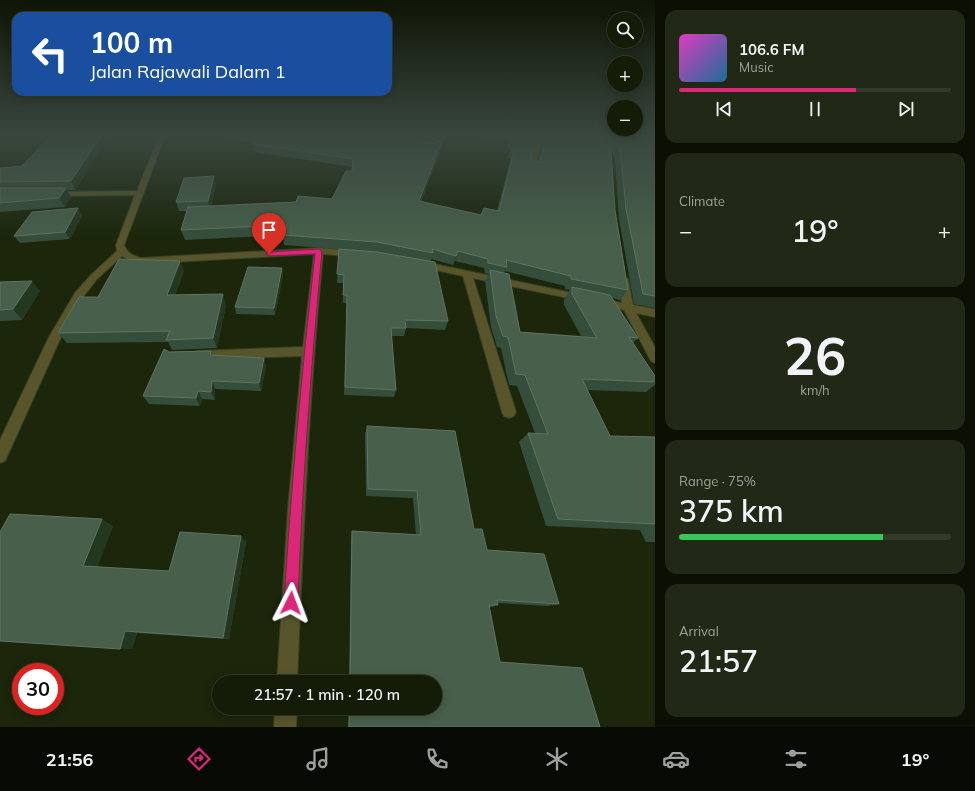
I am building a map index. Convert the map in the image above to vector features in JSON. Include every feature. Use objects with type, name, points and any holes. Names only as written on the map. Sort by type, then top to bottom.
[{"type":"street","points":[[149,170],[120,245],[122,252],[131,258],[140,261],[319,251],[361,255]]},
{"type":"street","points":[[47,194],[140,193]]},
{"type":"street","points":[[287,675],[296,508],[308,351],[319,251]]},
{"type":"street","points":[[0,456],[55,337],[79,295],[94,277],[122,252]]},
{"type":"street","points":[[406,262],[467,273],[655,313]]},
{"type":"street","points":[[622,271],[628,308],[655,358]]},
{"type":"street","points":[[467,273],[509,412]]},
{"type":"street","points":[[190,355],[308,351]]},
{"type":"street","points":[[285,727],[286,715]]},
{"type":"building","points":[[0,170],[78,170],[71,181],[0,182]]},
{"type":"building","points":[[431,170],[419,201],[481,215],[484,208],[499,211],[509,170],[612,170],[615,210],[628,290],[571,279],[571,276],[506,260],[507,267],[488,263],[488,259],[458,251],[456,256],[432,249],[433,253],[377,242],[283,235],[287,225],[181,230],[188,207],[296,202],[298,196],[332,199],[346,171]]},
{"type":"building","points":[[622,170],[655,170],[655,296],[643,294],[626,209]]},
{"type":"building","points":[[214,176],[208,201],[176,202],[184,178]]},
{"type":"building","points":[[0,188],[66,188],[59,198],[0,203]]},
{"type":"building","points":[[78,208],[65,232],[14,236],[32,212]]},
{"type":"building","points":[[339,249],[377,252],[435,262],[448,321],[405,320],[406,328],[391,328],[396,390],[345,387],[347,295],[343,295],[344,275],[337,274]]},
{"type":"building","points":[[119,259],[180,261],[167,295],[223,294],[213,338],[166,340],[170,331],[58,333],[79,297],[98,297]]},
{"type":"building","points":[[248,267],[282,268],[274,308],[235,307]]},
{"type":"building","points":[[490,270],[509,274],[520,332],[597,338],[572,294],[572,287],[610,295],[638,338],[629,337],[655,376],[655,382],[582,379],[610,436],[655,437],[655,524],[558,519],[528,433],[548,434],[525,375],[516,374],[508,337],[503,336],[496,316]]},
{"type":"building","points":[[32,281],[13,309],[0,310],[0,282]]},
{"type":"building","points":[[164,349],[169,352],[211,351],[210,355],[264,358],[259,383],[212,381],[211,392],[198,391],[196,398],[143,396]]},
{"type":"building","points":[[367,426],[455,431],[474,529],[482,529],[487,550],[544,554],[559,604],[497,600],[498,605],[489,605],[500,662],[582,668],[600,727],[349,727],[350,715],[442,715],[442,675],[350,675],[352,531],[421,535],[417,491],[368,489]]},
{"type":"building","points":[[10,514],[102,519],[83,566],[169,571],[180,532],[241,536],[223,638],[125,631],[120,649],[0,641],[0,532]]},
{"type":"route","points":[[269,254],[319,251],[308,351],[296,508],[291,603]]}]
